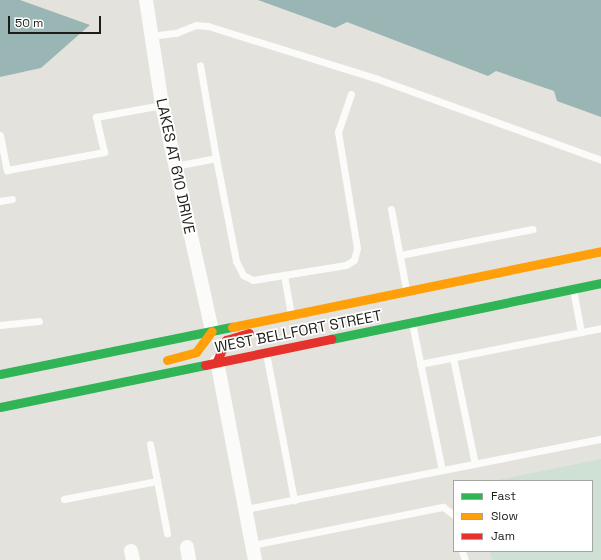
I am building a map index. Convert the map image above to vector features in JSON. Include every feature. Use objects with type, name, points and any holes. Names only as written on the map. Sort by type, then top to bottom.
[{"type":"main road","name":"WEST BELLFORT STREET","points":[[0,376],[406,291],[504,275],[601,252]]},
{"type":"main road","name":"WEST BELLFORT STREET","points":[[0,408],[217,361],[412,322],[508,298],[573,289],[601,283]]},
{"type":"main road","points":[[217,361],[230,338],[285,325],[291,315]]},
{"type":"main road","points":[[157,362],[196,352],[212,331]]},
{"type":"main road","points":[[112,384],[127,369]]},
{"type":"street","name":"LAKES AT 610 DRIVE","points":[[146,0],[150,36],[162,105],[212,331]]},
{"type":"street","points":[[217,361],[256,560]]},
{"type":"lane","points":[[150,36],[176,33],[196,25],[208,26],[368,76],[601,160]]},
{"type":"lane","points":[[200,65],[236,261],[243,275],[253,280],[346,265],[354,260],[357,248],[338,132],[351,94]]},
{"type":"lane","points":[[0,135],[7,170],[104,152],[96,117],[162,105]]},
{"type":"lane","points":[[175,166],[216,158]]},
{"type":"lane","points":[[0,201],[12,199]]},
{"type":"lane","points":[[391,209],[406,291]]},
{"type":"lane","points":[[400,255],[532,229]]},
{"type":"lane","points":[[284,275],[291,315]]},
{"type":"lane","points":[[573,289],[581,332]]},
{"type":"lane","points":[[0,325],[38,320]]},
{"type":"lane","points":[[412,322],[442,470]]},
{"type":"lane","points":[[420,364],[601,328]]},
{"type":"lane","points":[[266,352],[294,500]]},
{"type":"lane","points":[[453,358],[475,464]]},
{"type":"lane","points":[[246,509],[601,439]]},
{"type":"lane","points":[[150,444],[167,533]]},
{"type":"lane","points":[[64,499],[157,481]]},
{"type":"lane","points":[[252,545],[443,507],[453,514]]},
{"type":"green space","points":[[601,459],[601,560],[492,560],[490,552],[593,552],[593,480],[498,480]]},
{"type":"water","points":[[0,0],[20,0],[90,25],[41,68],[0,77]]},
{"type":"water","points":[[258,0],[601,0],[601,117],[557,101],[554,91],[496,71],[488,76],[347,22],[335,28]]},
{"type":"traffic: fast","points":[[331,339],[601,283]]},
{"type":"traffic: fast","points":[[0,374],[232,327]]},
{"type":"traffic: fast","points":[[0,407],[205,365]]},
{"type":"traffic: slow","points":[[232,327],[601,251]]},
{"type":"traffic: slow","points":[[167,360],[196,352],[212,331]]},
{"type":"traffic: jam","points":[[217,361],[226,340],[249,333]]},
{"type":"traffic: jam","points":[[205,365],[331,339]]}]
